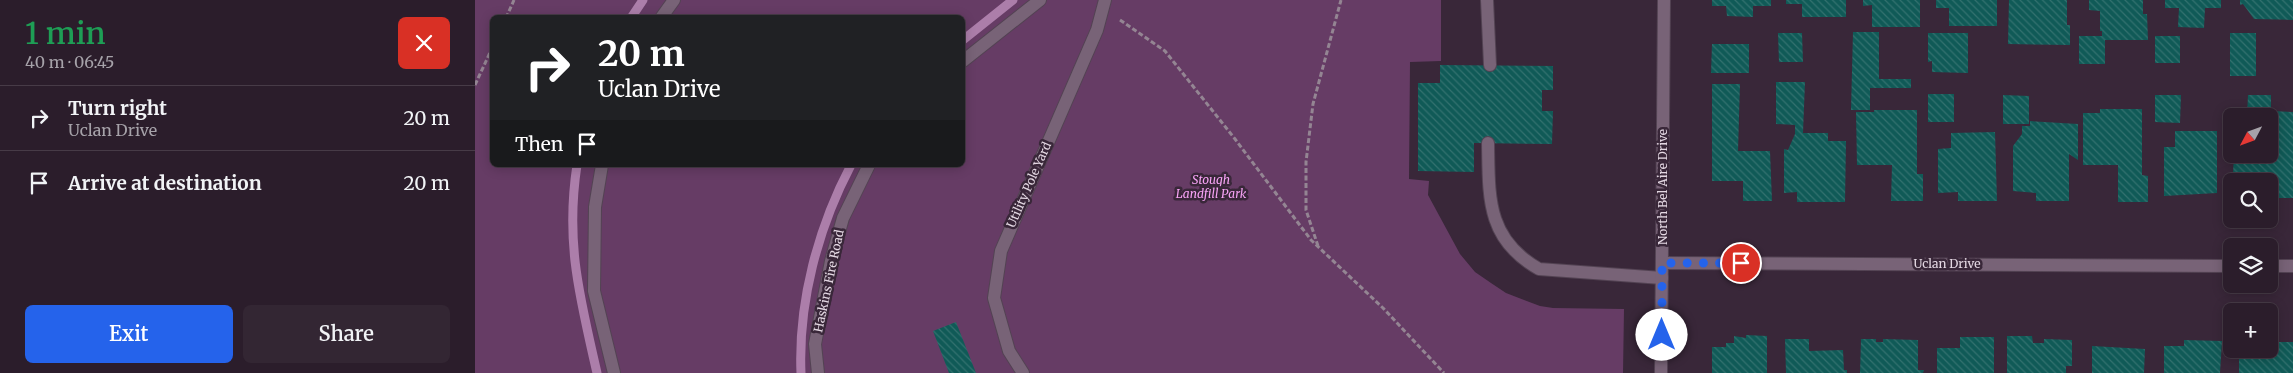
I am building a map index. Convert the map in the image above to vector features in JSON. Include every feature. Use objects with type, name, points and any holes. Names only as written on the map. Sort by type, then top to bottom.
[{"type":"street","points":[[663,15],[673,0]]},
{"type":"street","points":[[965,59],[1040,0]]},
{"type":"street","points":[[1487,0],[1490,65]]},
{"type":"street","name":"North Bel Aire Drive","points":[[1661,373],[1664,0]]},
{"type":"street","name":"Utility Pole Yard","points":[[1023,373],[1009,351],[994,298],[1001,251],[1097,30],[1105,3]]},
{"type":"street","points":[[1488,143],[1489,198],[1498,226],[1509,246],[1522,259],[1539,269],[1662,278]]},
{"type":"street","points":[[602,167],[595,207],[594,291],[615,373]]},
{"type":"street","name":"Haskins Fire Road","points":[[818,373],[815,344],[831,261],[843,218],[868,167]]},
{"type":"street","name":"Uclan Drive","points":[[1662,263],[2223,266]]},
{"type":"street","points":[[2278,266],[2293,266]]},
{"type":"path","points":[[507,15],[514,0]]},
{"type":"path","points":[[1318,247],[1306,210],[1306,162],[1313,104],[1341,0]]},
{"type":"path","points":[[1105,3],[1124,24],[1165,51],[1235,139],[1311,240],[1383,308],[1444,373]]},
{"type":"path","points":[[475,85],[490,52]]},
{"type":"green space","name":"Stough Landfill Park","points":[[475,0],[1441,0],[1441,61],[1410,62],[1409,179],[1429,181],[1428,195],[1460,254],[1475,272],[1506,293],[1540,306],[1553,308],[1624,309],[1623,373],[475,373]]},
{"type":"building","points":[[1712,0],[1771,0],[1771,6],[1753,6],[1753,17],[1727,16],[1726,6],[1712,6]]},
{"type":"building","points":[[1786,0],[1846,0],[1846,17],[1802,17],[1802,4],[1786,4]]},
{"type":"building","points":[[1863,0],[1920,0],[1920,27],[1872,27],[1872,5],[1863,6]]},
{"type":"building","points":[[1936,0],[1997,0],[1997,26],[1949,26],[1949,8],[1936,8]]},
{"type":"building","points":[[2009,0],[2067,0],[2067,25],[2070,25],[2070,45],[2008,44]]},
{"type":"building","points":[[2089,0],[2143,0],[2143,14],[2147,14],[2148,40],[2105,40],[2105,64],[2079,64],[2079,36],[2102,36],[2102,31],[2100,31],[2100,11],[2089,10]]},
{"type":"building","points":[[2165,0],[2221,0],[2221,8],[2205,8],[2204,28],[2178,27],[2179,8],[2165,8]]},
{"type":"building","points":[[2240,0],[2293,0],[2293,20],[2254,19],[2243,4],[2240,5]]},
{"type":"building","points":[[1853,32],[1879,32],[1879,79],[1911,79],[1911,88],[1870,88],[1870,110],[1851,110]]},
{"type":"building","points":[[1778,33],[1802,33],[1803,62],[1779,62]]},
{"type":"building","points":[[1928,33],[1968,33],[1968,73],[1932,72],[1932,61],[1928,62]]},
{"type":"building","points":[[2230,33],[2256,33],[2256,76],[2230,76]]},
{"type":"building","points":[[2155,36],[2180,36],[2180,63],[2155,63]]},
{"type":"building","points":[[1712,44],[1749,44],[1749,73],[1711,73]]},
{"type":"building","points":[[1440,65],[1553,66],[1553,90],[1542,90],[1542,111],[1553,111],[1552,144],[1474,143],[1474,172],[1418,171],[1418,83],[1440,83]]},
{"type":"building","points":[[1776,82],[1805,82],[1803,133],[1828,133],[1828,141],[1846,141],[1845,202],[1797,202],[1797,192],[1784,193],[1784,149],[1788,150],[1795,134],[1795,125],[1776,124]]},
{"type":"building","points":[[1712,84],[1740,84],[1738,151],[1770,151],[1772,201],[1743,201],[1743,181],[1712,181]]},
{"type":"building","points":[[1928,94],[1954,94],[1954,122],[1928,122]]},
{"type":"building","points":[[2003,95],[2029,96],[2029,124],[2003,124]]},
{"type":"building","points":[[2155,95],[2181,95],[2180,123],[2155,122]]},
{"type":"building","points":[[2248,95],[2271,95],[2271,108],[2247,108]]},
{"type":"building","points":[[2100,109],[2142,109],[2142,175],[2148,176],[2148,202],[2118,202],[2118,165],[2083,165],[2083,113],[2100,113]]},
{"type":"building","points":[[1874,110],[1917,110],[1917,174],[1923,174],[1923,201],[1891,201],[1892,165],[1857,165],[1856,112],[1874,112]]},
{"type":"building","points":[[2278,111],[2293,112],[2293,198],[2278,198],[2278,173],[2233,173],[2234,163],[2278,163]]},
{"type":"building","points":[[2030,121],[2078,124],[2078,160],[2069,154],[2069,201],[2036,201],[2036,193],[2013,191],[2013,146],[2022,134],[2022,126],[2030,126]]},
{"type":"building","points":[[2175,131],[2217,131],[2217,193],[2164,196],[2164,147],[2175,147]]},
{"type":"building","points":[[1995,132],[1997,201],[1958,201],[1958,192],[1938,193],[1938,149],[1951,148],[1951,133]]},
{"type":"building","points":[[956,322],[976,373],[949,373],[933,331]]},
{"type":"building","points":[[1746,335],[1767,336],[1767,373],[1712,373],[1712,347],[1726,347],[1726,343],[1734,343],[1734,336],[1746,338]]},
{"type":"building","points":[[2007,336],[2032,336],[2033,343],[2044,343],[2044,339],[2072,340],[2072,366],[2066,366],[2066,373],[2007,373]]},
{"type":"building","points":[[1960,337],[1994,337],[1994,373],[1937,373],[1937,348],[1960,348]]},
{"type":"building","points":[[1785,339],[1809,339],[1809,351],[1843,350],[1844,370],[1847,370],[1847,373],[1786,373]]},
{"type":"building","points":[[1861,339],[1876,339],[1876,342],[1883,342],[1883,339],[1918,340],[1918,370],[1924,370],[1923,373],[1860,373]]},
{"type":"building","points":[[2184,340],[2222,341],[2220,373],[2164,373],[2164,346],[2184,346]]},
{"type":"building","points":[[2278,342],[2293,342],[2293,373],[2239,373],[2239,358],[2278,358]]},
{"type":"building","points":[[2092,346],[2145,349],[2144,373],[2092,373]]},
{"type":"waterway","points":[[633,15],[643,0]]},
{"type":"waterway","points":[[965,38],[1013,0]]},
{"type":"waterway","points":[[577,167],[573,220],[576,270],[597,373]]},
{"type":"waterway","points":[[801,373],[803,319],[813,266],[829,214],[850,167]]},
{"type":"route","points":[[1662,335],[1662,263],[1741,263]]}]
